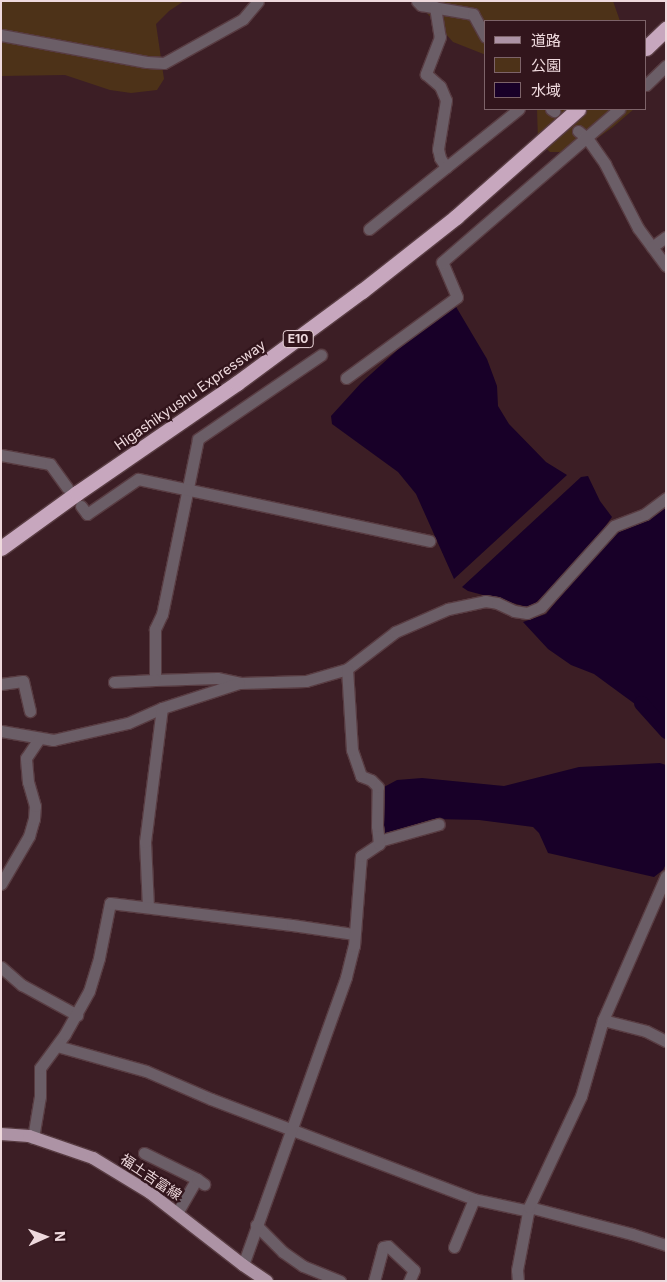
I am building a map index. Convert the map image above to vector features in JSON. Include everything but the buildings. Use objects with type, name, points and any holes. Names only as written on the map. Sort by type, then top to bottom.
[{"type":"highway","points":[[647,47],[666,29]]},
{"type":"highway","name":"Higashikyushu Expressway","points":[[1,548],[258,369],[354,297],[456,216],[577,110]]},
{"type":"main road","name":"福土吉富線","points":[[1,1134],[33,1138],[92,1158],[149,1192],[243,1265],[267,1281]]},
{"type":"street","points":[[1,35],[147,62],[164,63],[243,19],[258,1]]},
{"type":"street","points":[[417,1],[421,5],[473,14],[484,33]]},
{"type":"street","points":[[435,7],[440,37],[426,74],[440,86],[446,100],[438,148],[440,158],[446,167]]},
{"type":"street","points":[[647,83],[666,66]]},
{"type":"street","points":[[369,229],[518,110]]},
{"type":"street","points":[[346,378],[457,297],[442,262],[582,134],[618,110]]},
{"type":"street","points":[[582,134],[605,164],[638,228],[666,266]]},
{"type":"street","points":[[652,247],[666,237]]},
{"type":"street","points":[[155,680],[154,630],[162,614],[198,438],[321,355]]},
{"type":"street","points":[[1,455],[50,464],[67,486]]},
{"type":"street","points":[[81,506],[87,514],[138,479],[429,541]]},
{"type":"street","points":[[114,682],[216,678],[240,683],[306,681],[347,669],[395,632],[448,610],[485,601],[497,603],[514,611],[527,613],[541,606],[614,526],[645,514],[666,498]]},
{"type":"street","points":[[243,1265],[346,977],[354,946],[361,856],[379,844],[377,819],[378,787],[371,780],[361,776],[352,750],[347,669]]},
{"type":"street","points":[[1,684],[23,681],[30,711]]},
{"type":"street","points":[[1,730],[38,739],[53,740],[128,723],[162,708],[240,683]]},
{"type":"street","points":[[148,907],[145,842],[162,708]]},
{"type":"street","points":[[1,884],[29,836],[34,819],[35,806],[28,782],[26,758],[38,739]]},
{"type":"street","points":[[379,841],[439,824]]},
{"type":"street","points":[[518,1281],[517,1270],[529,1209],[581,1096],[603,1020],[661,902],[666,876]]},
{"type":"street","points":[[33,1138],[40,1096],[40,1068],[77,1015],[89,991],[99,958],[110,903],[354,934]]},
{"type":"street","points":[[1,967],[22,985],[77,1015]]},
{"type":"street","points":[[603,1020],[646,1031],[666,1041]]},
{"type":"street","points":[[57,1046],[146,1071],[292,1130],[474,1199],[529,1209],[632,1234],[666,1245]]},
{"type":"street","points":[[144,1152],[200,1182],[177,1213]]},
{"type":"street","points":[[454,1246],[474,1199]]},
{"type":"street","points":[[256,1225],[283,1252],[303,1266],[340,1281]]},
{"type":"street","points":[[386,1281],[374,1278],[383,1247],[388,1246],[414,1270],[409,1281]]},
{"type":"green space","points":[[1,1],[184,1],[169,11],[156,24],[164,79],[157,90],[131,93],[110,90],[65,75],[1,76]]},
{"type":"green space","points":[[416,1],[613,1],[620,20],[484,20],[484,54],[453,42]]},
{"type":"green space","points":[[537,110],[633,110],[578,152],[550,152],[538,141]]},
{"type":"water","points":[[455,305],[487,359],[497,386],[498,406],[509,424],[546,462],[567,475],[454,579],[416,494],[398,472],[332,424],[331,416],[361,383],[403,345]]},
{"type":"water","points":[[588,476],[600,501],[612,517],[594,542],[531,608],[468,591],[462,587],[581,477]]},
{"type":"water","points":[[666,504],[666,723],[646,702],[639,707],[594,674],[571,665],[548,649],[523,622],[546,614],[579,573],[623,527]]},
{"type":"water","points":[[660,763],[666,765],[666,864],[663,870],[654,877],[548,853],[539,833],[533,827],[479,820],[433,819],[383,835],[381,812],[384,787],[397,780],[422,778],[504,786],[579,767]]},
{"type":"waterway","points":[[641,703],[666,731]]}]
